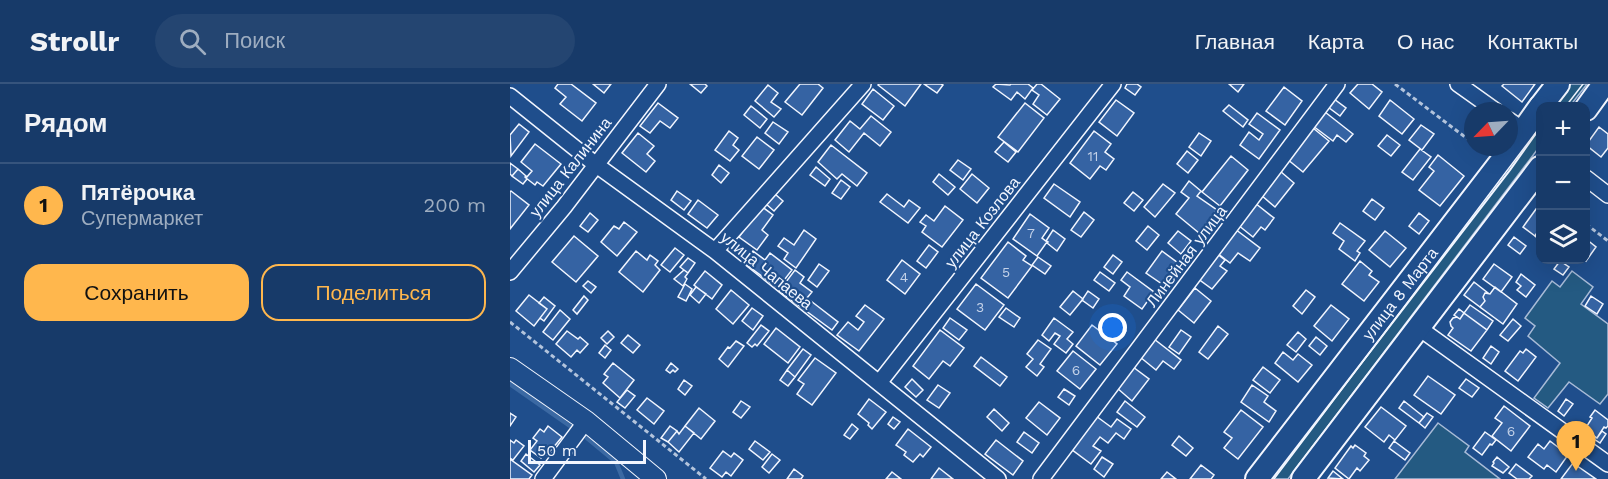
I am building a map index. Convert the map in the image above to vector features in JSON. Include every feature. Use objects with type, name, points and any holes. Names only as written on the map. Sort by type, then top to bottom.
[{"type":"main road","name":"улица 8 Марта","points":[[1545,102],[1558,84]]},
{"type":"main road","points":[[1590,103],[1604,84]]},
{"type":"main road","name":"улица 8 Марта","points":[[1518,124],[1536,111]]},
{"type":"main road","name":"улица 8 Марта","points":[[1257,479],[1494,171],[1501,156]]},
{"type":"main road","points":[[1303,479],[1536,173]]},
{"type":"street","name":"улица Калинина","points":[[510,272],[564,207],[658,84]]},
{"type":"street","points":[[715,251],[863,84]]},
{"type":"street","name":"улица Козлова","points":[[879,383],[1113,84]]},
{"type":"street","name":"Линейная улица","points":[[1041,479],[1337,84]]},
{"type":"street","points":[[1458,84],[1483,102]]},
{"type":"street","name":"улица Чапаева","points":[[510,96],[595,164],[715,251],[998,479]]},
{"type":"street","points":[[1590,181],[1608,195]]},
{"type":"street","points":[[1419,328],[1608,464]]},
{"type":"street","points":[[510,368],[586,421],[656,479]]},
{"type":"street","points":[[543,479],[586,421]]},
{"type":"path","points":[[1395,84],[1464,136]]},
{"type":"path","points":[[1590,227],[1608,241]]},
{"type":"path","points":[[510,322],[706,479]]},
{"type":"shaded area","points":[[1570,84],[1587,84],[1573,102],[1556,102]]},
{"type":"shaded area","points":[[1536,128],[1536,151],[1288,479],[1271,479],[1515,156],[1518,156],[1518,152]]},
{"type":"shaded area","points":[[1572,271],[1593,287],[1581,304],[1608,324],[1608,394],[1600,404],[1569,382],[1548,408],[1534,398],[1560,363],[1528,336],[1535,326],[1525,318],[1552,281],[1560,287]]},
{"type":"shaded area","points":[[1438,423],[1469,446],[1465,452],[1500,479],[1395,479]]},
{"type":"building","points":[[558,84],[571,84],[596,103],[582,121],[560,104],[566,97],[555,88]]},
{"type":"building","points":[[593,84],[611,84],[604,93]]},
{"type":"building","points":[[690,84],[705,84],[707,86],[701,93]]},
{"type":"building","points":[[800,84],[818,84],[823,88],[802,115],[785,102]]},
{"type":"building","points":[[879,84],[921,84],[905,106]]},
{"type":"building","points":[[924,84],[941,84],[943,85],[937,93]]},
{"type":"building","points":[[996,84],[1028,84],[1033,88],[1025,99],[1017,92],[1011,100],[993,87]]},
{"type":"building","points":[[1037,84],[1041,84],[1060,99],[1047,115],[1033,104],[1039,95],[1032,90]]},
{"type":"building","points":[[1127,84],[1137,84],[1141,87],[1135,95],[1125,88]]},
{"type":"building","points":[[1229,84],[1244,84],[1238,92]]},
{"type":"building","points":[[1358,84],[1372,84],[1382,92],[1369,109],[1350,93]]},
{"type":"building","points":[[1504,84],[1535,84],[1522,102],[1502,86]]},
{"type":"building","points":[[768,85],[778,93],[771,102],[781,109],[774,117],[755,101]]},
{"type":"building","points":[[1284,87],[1302,101],[1285,125],[1266,111]]},
{"type":"building","points":[[873,89],[894,106],[883,120],[862,104]]},
{"type":"building","points":[[1330,96],[1346,108],[1340,116],[1324,104]]},
{"type":"building","points":[[1116,100],[1134,113],[1117,136],[1099,122]]},
{"type":"building","points":[[1390,100],[1414,119],[1402,134],[1379,116]]},
{"type":"building","points":[[658,103],[678,118],[670,128],[660,121],[650,133],[640,126]]},
{"type":"building","points":[[1025,103],[1044,118],[1018,152],[998,137]]},
{"type":"building","points":[[1229,105],[1248,120],[1243,127],[1223,111]]},
{"type":"building","points":[[751,106],[767,119],[760,128],[744,115]]},
{"type":"building","points":[[1325,112],[1353,134],[1346,142],[1337,135],[1333,141],[1313,126]]},
{"type":"building","points":[[1257,113],[1280,130],[1259,159],[1240,145],[1249,132],[1259,140],[1263,134],[1249,124]]},
{"type":"building","points":[[871,116],[891,132],[880,146],[864,133],[849,152],[835,140],[850,121],[860,129]]},
{"type":"building","points":[[773,122],[788,132],[779,144],[765,133]]},
{"type":"building","points":[[519,124],[529,132],[511,156],[510,135]]},
{"type":"building","points":[[1421,125],[1434,134],[1422,150],[1409,140]]},
{"type":"building","points":[[1599,127],[1608,134],[1608,148],[1601,157],[1590,148],[1590,139]]},
{"type":"building","points":[[1313,128],[1329,141],[1303,172],[1287,159]]},
{"type":"building","points":[[729,131],[738,138],[733,145],[739,150],[730,161],[715,150]]},
{"type":"building","points":[[1094,131],[1111,144],[1105,152],[1114,159],[1106,170],[1100,166],[1090,179],[1070,163]]},
{"type":"building","points":[[638,133],[654,146],[647,154],[655,161],[646,172],[622,153]]},
{"type":"building","points":[[1199,133],[1211,141],[1201,156],[1189,147]]},
{"type":"building","points":[[1387,135],[1400,145],[1391,156],[1378,146]]},
{"type":"building","points":[[757,137],[774,150],[759,169],[742,156]]},
{"type":"building","points":[[1004,142],[1016,152],[1008,162],[995,152]]},
{"type":"building","points":[[535,144],[561,164],[543,186],[537,182],[535,185],[526,178],[532,171],[521,162]]},
{"type":"building","points":[[831,145],[867,173],[857,186],[842,174],[837,179],[818,162]]},
{"type":"building","points":[[1420,149],[1431,157],[1413,180],[1402,172]]},
{"type":"building","points":[[1187,151],[1198,160],[1188,173],[1177,164]]},
{"type":"building","points":[[1438,155],[1464,176],[1440,206],[1419,190],[1434,171],[1429,167]]},
{"type":"building","points":[[1231,156],[1248,170],[1220,206],[1202,192]]},
{"type":"building","points":[[958,160],[971,169],[963,180],[950,170]]},
{"type":"building","points":[[510,163],[518,169],[512,176],[510,174]]},
{"type":"building","points":[[719,165],[729,173],[721,183],[712,175]]},
{"type":"building","points":[[816,167],[830,179],[825,186],[810,175]]},
{"type":"building","points":[[518,169],[527,179],[523,184],[512,176]]},
{"type":"building","points":[[1280,171],[1294,183],[1275,207],[1261,195]]},
{"type":"building","points":[[939,174],[955,187],[948,195],[933,182]]},
{"type":"building","points":[[972,174],[989,188],[977,203],[960,189]]},
{"type":"building","points":[[841,180],[850,187],[841,199],[832,193]]},
{"type":"building","points":[[1189,181],[1201,191],[1197,196],[1217,210],[1199,233],[1176,214],[1189,198],[1181,192]]},
{"type":"building","points":[[1054,184],[1080,202],[1070,217],[1044,198]]},
{"type":"building","points":[[1163,184],[1175,193],[1155,217],[1144,207]]},
{"type":"building","points":[[677,191],[691,201],[684,210],[671,200]]},
{"type":"building","points":[[510,192],[529,205],[510,229]]},
{"type":"building","points":[[1133,192],[1143,200],[1134,211],[1124,203]]},
{"type":"building","points":[[775,194],[783,201],[774,211],[766,204]]},
{"type":"building","points":[[887,194],[904,207],[909,200],[920,208],[908,223],[880,202]]},
{"type":"building","points":[[1372,199],[1384,208],[1375,220],[1363,211]]},
{"type":"building","points":[[698,200],[718,215],[707,228],[688,214]]},
{"type":"building","points":[[1255,203],[1274,218],[1265,230],[1261,227],[1253,237],[1238,225]]},
{"type":"building","points":[[761,206],[773,215],[762,230],[768,235],[757,250],[739,237]]},
{"type":"building","points":[[945,206],[963,220],[942,247],[922,232],[926,226],[920,222],[926,215],[934,221]]},
{"type":"building","points":[[1536,209],[1535,236],[1523,227]]},
{"type":"building","points":[[1084,212],[1094,220],[1081,237],[1071,230]]},
{"type":"building","points":[[590,213],[598,220],[588,232],[580,226]]},
{"type":"building","points":[[1419,213],[1429,221],[1419,234],[1409,226]]},
{"type":"building","points":[[1030,214],[1049,228],[1042,238],[1047,242],[1037,256],[1013,239]]},
{"type":"building","points":[[624,222],[637,232],[617,256],[601,242],[614,226],[619,229]]},
{"type":"building","points":[[1340,223],[1365,241],[1357,251],[1360,253],[1355,261],[1339,249],[1344,241],[1333,233]]},
{"type":"building","points":[[1148,226],[1159,235],[1147,250],[1136,241]]},
{"type":"building","points":[[1235,229],[1260,248],[1250,261],[1238,253],[1230,263],[1217,253]]},
{"type":"building","points":[[804,230],[816,239],[796,268],[784,259],[788,253],[778,246],[784,238],[794,245]]},
{"type":"building","points":[[1053,230],[1065,239],[1057,251],[1046,241]]},
{"type":"building","points":[[1178,231],[1191,241],[1181,254],[1168,243]]},
{"type":"building","points":[[1385,231],[1406,248],[1390,267],[1369,250]]},
{"type":"building","points":[[574,236],[598,256],[576,282],[552,262]]},
{"type":"building","points":[[1514,237],[1526,246],[1520,254],[1508,245]]},
{"type":"building","points":[[1008,242],[1026,256],[1023,260],[1032,266],[1008,298],[981,278]]},
{"type":"building","points":[[1590,242],[1596,247],[1590,255]]},
{"type":"building","points":[[929,245],[938,252],[926,268],[917,261]]},
{"type":"building","points":[[675,248],[684,255],[670,272],[661,265]]},
{"type":"building","points":[[636,251],[647,260],[650,255],[658,261],[655,265],[660,270],[643,292],[619,272]]},
{"type":"building","points":[[753,251],[765,260],[770,253],[792,270],[778,288],[744,263]]},
{"type":"building","points":[[1162,251],[1178,263],[1162,284],[1146,273]]},
{"type":"building","points":[[1216,253],[1225,260],[1220,266],[1227,271],[1212,289],[1197,278]]},
{"type":"building","points":[[1113,255],[1122,262],[1113,274],[1104,267]]},
{"type":"building","points":[[1038,257],[1051,266],[1045,274],[1032,265]]},
{"type":"building","points":[[688,258],[695,263],[688,273],[680,267]]},
{"type":"building","points":[[902,260],[920,274],[905,294],[887,280]]},
{"type":"building","points":[[1360,261],[1372,271],[1369,275],[1379,282],[1364,301],[1342,284]]},
{"type":"building","points":[[819,264],[829,271],[817,287],[808,280]]},
{"type":"building","points":[[1494,264],[1512,277],[1501,292],[1483,279]]},
{"type":"building","points":[[1558,264],[1569,267],[1563,275],[1554,269]]},
{"type":"building","points":[[684,270],[688,273],[683,286],[674,279]]},
{"type":"building","points":[[795,270],[804,277],[800,283],[812,292],[807,298],[838,322],[832,330],[779,291]]},
{"type":"building","points":[[705,271],[722,285],[712,299],[694,285]]},
{"type":"building","points":[[1100,272],[1115,283],[1109,291],[1094,280]]},
{"type":"building","points":[[1127,272],[1154,292],[1142,309],[1124,296],[1130,287],[1121,280]]},
{"type":"building","points":[[1521,274],[1535,285],[1526,297],[1517,290],[1521,286],[1516,282]]},
{"type":"building","points":[[588,281],[596,287],[591,293],[583,286]]},
{"type":"building","points":[[1474,282],[1488,293],[1485,293],[1483,297],[1485,301],[1480,307],[1464,295]]},
{"type":"building","points":[[685,284],[692,289],[686,301],[678,297]]},
{"type":"building","points":[[976,284],[1004,305],[985,330],[957,309]]},
{"type":"building","points":[[696,287],[706,294],[699,303],[690,295]]},
{"type":"building","points":[[1495,287],[1517,304],[1503,324],[1480,307],[1485,301],[1483,297],[1485,293],[1490,294]]},
{"type":"building","points":[[1195,288],[1211,301],[1194,323],[1178,310]]},
{"type":"building","points":[[731,290],[749,305],[733,324],[716,309]]},
{"type":"building","points":[[1306,290],[1315,297],[1302,314],[1293,306]]},
{"type":"building","points":[[1073,291],[1083,299],[1070,315],[1060,307]]},
{"type":"building","points":[[1088,291],[1099,299],[1093,308],[1082,300]]},
{"type":"building","points":[[529,295],[547,309],[534,326],[516,311]]},
{"type":"building","points":[[584,296],[588,300],[577,314],[573,310]]},
{"type":"building","points":[[1591,296],[1603,304],[1597,314],[1585,306]]},
{"type":"building","points":[[544,297],[555,306],[544,321],[540,318],[547,309],[539,303]]},
{"type":"building","points":[[865,305],[884,319],[859,351],[837,335],[848,322],[858,330],[864,322],[856,316]]},
{"type":"building","points":[[1331,305],[1349,319],[1332,341],[1314,326]]},
{"type":"building","points":[[1470,305],[1493,321],[1487,330],[1464,313]]},
{"type":"building","points":[[752,308],[763,316],[753,330],[742,321]]},
{"type":"building","points":[[1006,308],[1020,318],[1014,327],[999,317]]},
{"type":"building","points":[[1459,309],[1464,313],[1460,319],[1454,315]]},
{"type":"building","points":[[560,310],[570,319],[553,340],[543,332]]},
{"type":"building","points":[[1464,313],[1487,330],[1471,351],[1448,335],[1453,328],[1450,322],[1453,318],[1460,319]]},
{"type":"building","points":[[950,318],[967,330],[959,340],[943,328]]},
{"type":"building","points":[[1054,318],[1073,332],[1067,339],[1073,344],[1066,353],[1054,344],[1060,336],[1055,333],[1049,341],[1042,335]]},
{"type":"building","points":[[1513,319],[1521,326],[1508,341],[1500,335]]},
{"type":"building","points":[[761,325],[769,331],[757,346],[755,344],[752,347],[747,343]]},
{"type":"building","points":[[1092,325],[1117,344],[1100,365],[1076,346]]},
{"type":"building","points":[[1117,325],[1126,331],[1119,340],[1111,333]]},
{"type":"building","points":[[1218,326],[1228,334],[1208,359],[1199,352]]},
{"type":"building","points":[[776,328],[800,347],[788,363],[764,344]]},
{"type":"building","points":[[940,330],[964,348],[950,366],[943,361],[929,379],[913,366]]},
{"type":"building","points":[[1181,330],[1191,337],[1179,354],[1169,347]]},
{"type":"building","points":[[567,331],[588,344],[580,353],[577,350],[571,357],[556,344]]},
{"type":"building","points":[[608,331],[614,337],[607,344],[601,338]]},
{"type":"building","points":[[1298,332],[1306,339],[1296,352],[1287,345]]},
{"type":"building","points":[[628,335],[640,345],[633,353],[621,343]]},
{"type":"building","points":[[1316,337],[1327,346],[1320,355],[1309,346]]},
{"type":"building","points":[[1154,339],[1181,360],[1174,369],[1163,361],[1156,370],[1140,357]]},
{"type":"building","points":[[1038,340],[1051,349],[1040,364],[1044,367],[1037,376],[1026,367],[1033,359],[1027,354]]},
{"type":"building","points":[[736,341],[744,346],[728,367],[719,359]]},
{"type":"building","points":[[605,345],[611,350],[605,358],[599,353]]},
{"type":"building","points":[[1491,346],[1499,352],[1491,364],[1483,358]]},
{"type":"building","points":[[803,349],[811,355],[795,377],[787,370]]},
{"type":"building","points":[[1526,349],[1536,357],[1518,381],[1505,371],[1520,351],[1523,353]]},
{"type":"building","points":[[1073,351],[1096,369],[1080,389],[1057,371]]},
{"type":"building","points":[[1283,352],[1293,360],[1298,354],[1312,365],[1298,382],[1275,363]]},
{"type":"building","points":[[981,357],[1007,377],[1000,386],[974,366]]},
{"type":"building","points":[[815,358],[836,373],[812,405],[797,394],[804,384],[798,380]]},
{"type":"building","points":[[613,363],[634,380],[620,398],[603,383],[608,377],[604,374]]},
{"type":"building","points":[[671,363],[678,369],[670,373],[666,370]]},
{"type":"building","points":[[1133,367],[1149,379],[1132,401],[1117,388]]},
{"type":"building","points":[[1263,367],[1280,380],[1270,393],[1253,380]]},
{"type":"building","points":[[787,370],[795,377],[788,386],[780,380]]},
{"type":"building","points":[[1428,376],[1455,395],[1441,414],[1414,395]]},
{"type":"building","points":[[912,379],[923,390],[916,397],[905,387]]},
{"type":"building","points":[[1466,379],[1479,388],[1472,397],[1459,388]]},
{"type":"building","points":[[684,380],[692,386],[685,395],[678,389]]},
{"type":"building","points":[[938,385],[950,393],[939,408],[927,400]]},
{"type":"building","points":[[1252,385],[1268,396],[1264,402],[1276,411],[1269,422],[1241,402]]},
{"type":"building","points":[[1064,389],[1075,396],[1069,405],[1058,397]]},
{"type":"building","points":[[627,390],[635,396],[625,408],[617,402]]},
{"type":"building","points":[[647,398],[664,411],[654,424],[637,410]]},
{"type":"building","points":[[869,399],[886,412],[872,429],[869,423],[858,414]]},
{"type":"building","points":[[1566,399],[1573,404],[1564,416],[1558,411]]},
{"type":"building","points":[[741,401],[750,407],[741,418],[733,412]]},
{"type":"building","points":[[1125,401],[1145,417],[1137,427],[1117,412]]},
{"type":"building","points":[[1404,401],[1424,417],[1419,423],[1399,408]]},
{"type":"building","points":[[1039,402],[1060,418],[1047,435],[1026,418]]},
{"type":"building","points":[[1504,406],[1530,426],[1511,451],[1492,436],[1502,423],[1495,418]]},
{"type":"building","points":[[1381,407],[1406,426],[1395,440],[1389,435],[1384,442],[1365,427]]},
{"type":"building","points":[[699,408],[715,421],[701,439],[685,426]]},
{"type":"building","points":[[994,409],[1009,423],[1002,431],[987,417]]},
{"type":"building","points":[[1241,410],[1263,427],[1238,459],[1224,448],[1232,438],[1224,432]]},
{"type":"building","points":[[1595,410],[1608,420],[1608,426],[1604,427],[1597,438],[1585,429]]},
{"type":"building","points":[[510,413],[516,417],[510,426]]},
{"type":"building","points":[[1427,413],[1433,417],[1425,428],[1419,423]]},
{"type":"building","points":[[1096,416],[1111,427],[1117,419],[1131,429],[1124,439],[1116,433],[1108,443],[1100,437],[1093,446],[1101,451],[1091,464],[1071,449]]},
{"type":"building","points":[[893,417],[900,422],[894,429],[888,424]]},
{"type":"building","points":[[852,424],[858,429],[850,439],[844,435]]},
{"type":"building","points":[[548,426],[562,437],[547,455],[545,453],[541,458],[530,450],[537,441],[533,438],[540,429],[544,432]]},
{"type":"building","points":[[670,426],[677,431],[668,442],[661,438]]},
{"type":"building","points":[[685,426],[694,433],[679,452],[668,442],[677,431],[679,434]]},
{"type":"building","points":[[908,429],[931,447],[923,457],[920,454],[913,462],[904,455],[906,452],[896,445]]},
{"type":"building","points":[[1602,431],[1606,434],[1600,443],[1594,439]]},
{"type":"building","points":[[1024,432],[1039,443],[1032,453],[1017,442]]},
{"type":"building","points":[[1485,432],[1496,440],[1482,455],[1473,448]]},
{"type":"building","points":[[1179,436],[1193,448],[1186,456],[1172,445]]},
{"type":"building","points":[[510,440],[514,443],[516,440],[524,446],[513,460],[510,458]]},
{"type":"building","points":[[996,440],[1023,461],[1013,475],[985,454]]},
{"type":"building","points":[[755,441],[770,452],[763,460],[749,449]]},
{"type":"building","points":[[1394,441],[1410,453],[1405,460],[1389,448]]},
{"type":"building","points":[[1550,441],[1568,455],[1556,472],[1547,465],[1544,469],[1528,457],[1538,444],[1544,449]]},
{"type":"building","points":[[1355,445],[1366,453],[1364,456],[1369,460],[1360,471],[1357,468],[1349,479],[1335,468],[1351,446],[1353,448]]},
{"type":"building","points":[[723,451],[731,457],[734,453],[743,460],[731,476],[726,472],[722,477],[710,468]]},
{"type":"building","points":[[526,454],[540,465],[534,472],[521,461]]},
{"type":"building","points":[[772,454],[780,460],[769,473],[762,467]]},
{"type":"building","points":[[1102,457],[1113,464],[1104,477],[1094,469]]},
{"type":"building","points":[[1497,457],[1509,467],[1503,473],[1492,466]]},
{"type":"building","points":[[510,459],[532,475],[529,479],[510,479]]},
{"type":"building","points":[[1573,463],[1596,479],[1561,479]]},
{"type":"building","points":[[1516,464],[1532,476],[1529,479],[1517,479],[1509,473]]},
{"type":"building","points":[[1201,465],[1214,475],[1211,479],[1190,479]]},
{"type":"building","points":[[939,468],[953,479],[931,479]]},
{"type":"building","points":[[794,469],[803,476],[801,479],[787,479]]},
{"type":"building","points":[[1333,471],[1343,479],[1328,478]]},
{"type":"building","points":[[892,472],[901,479],[886,479]]},
{"type":"building","points":[[1167,472],[1176,479],[1161,479]]},
{"type":"waterway","points":[[510,384],[570,426]]},
{"type":"waterway","points":[[587,438],[616,462],[623,479]]},
{"type":"tram line","points":[[1569,102],[1583,84]]},
{"type":"tram line","points":[[1274,479],[1536,132]]},
{"type":"place","name":"Пятёрочка","points":[[1576,471]]}]
